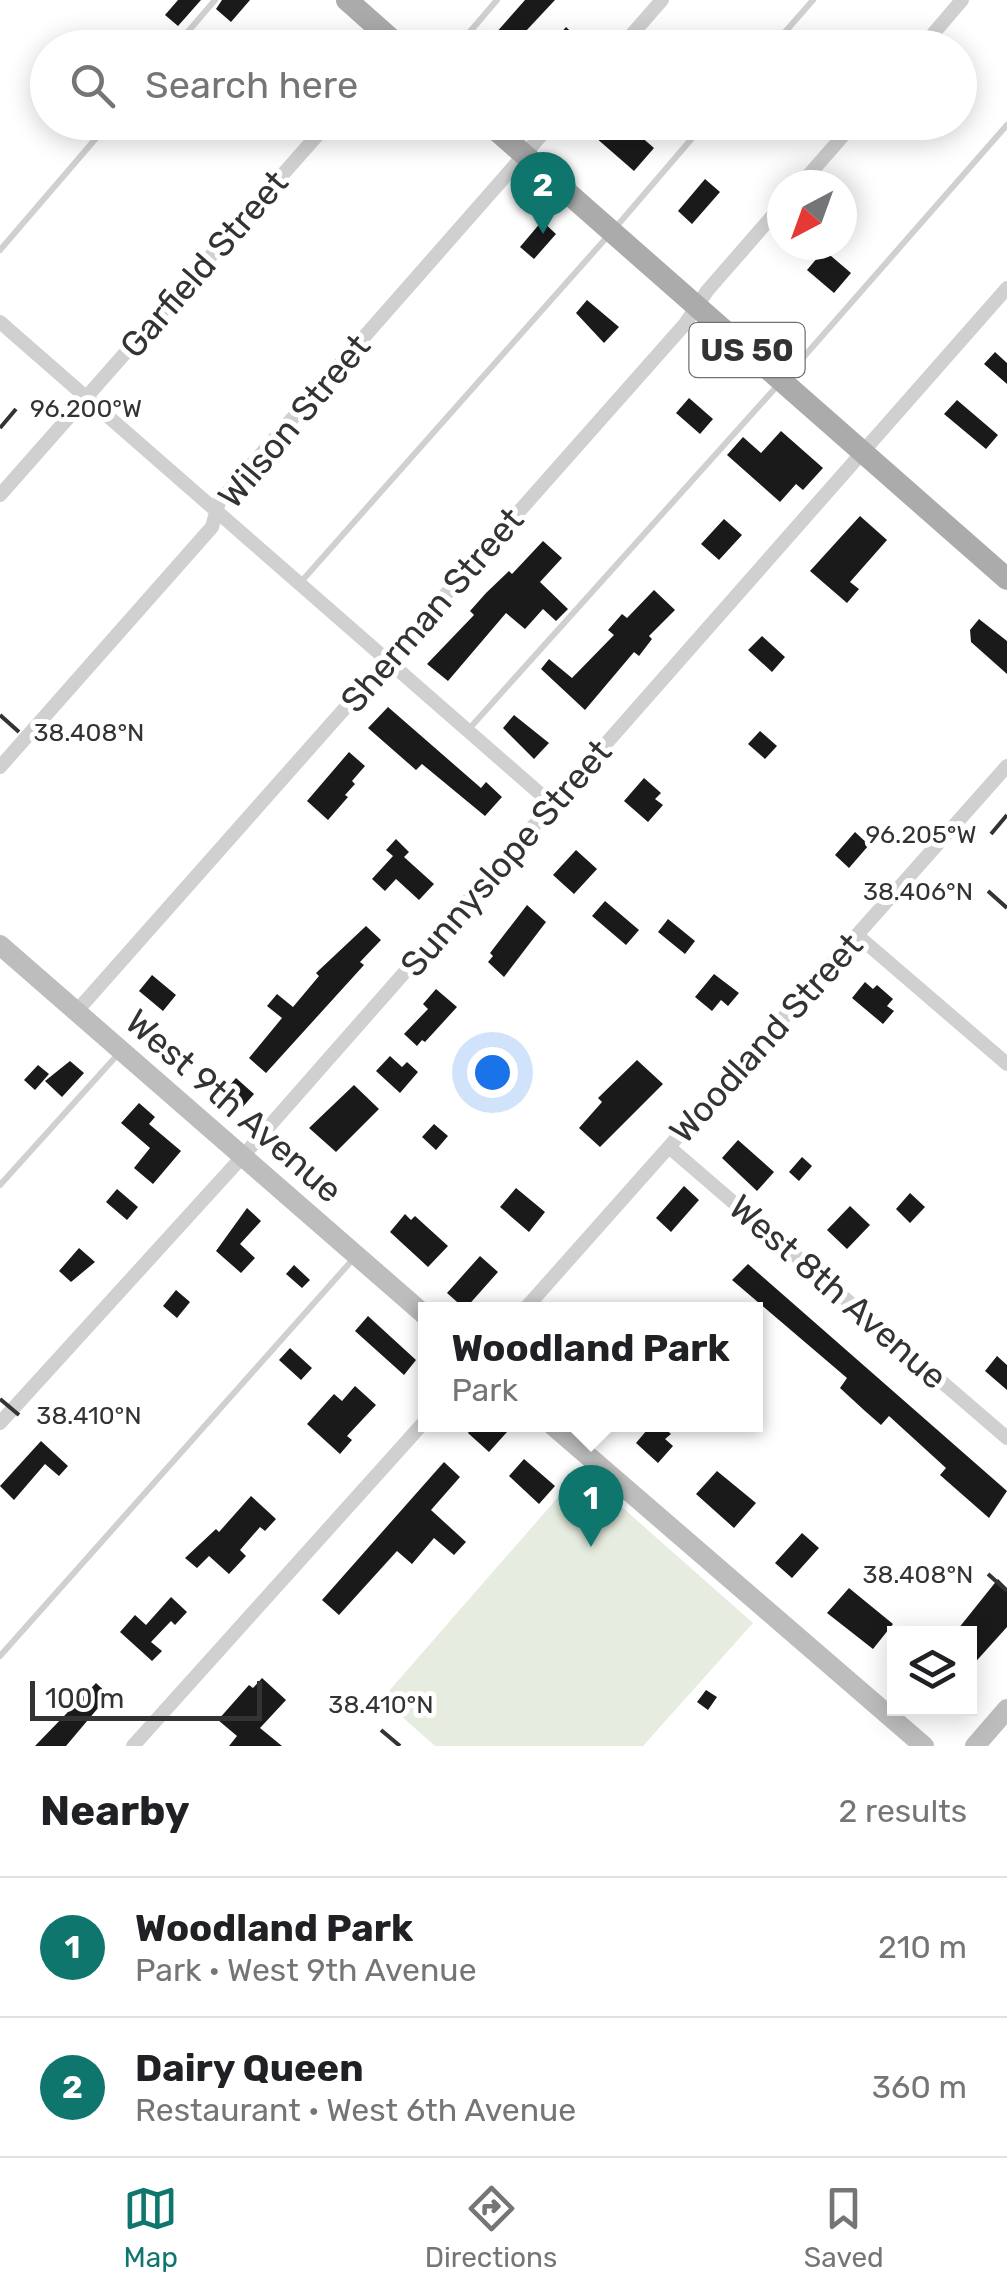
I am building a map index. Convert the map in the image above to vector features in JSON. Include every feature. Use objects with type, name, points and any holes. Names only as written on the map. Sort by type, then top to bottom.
[{"type":"main road","points":[[346,0],[380,30]]},
{"type":"main road","name":"US 50","points":[[507,140],[1007,579]]},
{"type":"street","points":[[636,30],[662,0]]},
{"type":"street","points":[[936,30],[962,0]]},
{"type":"street","name":"Garfield Street","points":[[0,495],[312,140]]},
{"type":"street","name":"Wilson Street","points":[[0,767],[212,527],[214,510],[538,140]]},
{"type":"street","points":[[813,170],[839,140]]},
{"type":"street","name":"Sherman Street","points":[[76,1012],[767,223]]},
{"type":"street","name":"Sunnyslope Street","points":[[0,1423],[242,1156],[1007,288]]},
{"type":"street","points":[[0,322],[553,804]]},
{"type":"street","name":"Woodland Street","points":[[531,1302],[1007,766]]},
{"type":"street","points":[[858,936],[1007,1064]]},
{"type":"street","name":"West 9th Avenue","points":[[0,945],[418,1309]]},
{"type":"street","name":"West 8th Avenue","points":[[669,1147],[1007,1438]]},
{"type":"street","points":[[133,1746],[418,1429]]},
{"type":"street","points":[[560,1432],[924,1746]]},
{"type":"street","points":[[974,1746],[1007,1709]]},
{"type":"lane","points":[[189,30],[215,0]]},
{"type":"lane","points":[[471,30],[497,0]]},
{"type":"lane","points":[[787,30],[813,0]]},
{"type":"lane","points":[[468,730],[1007,124]]},
{"type":"lane","points":[[0,250],[95,140]]},
{"type":"lane","points":[[300,584],[691,140]]},
{"type":"lane","points":[[0,1184],[121,1051]]},
{"type":"lane","points":[[0,1656],[356,1256]]},
{"type":"shaded area","points":[[581,1471],[753,1623],[643,1746],[435,1746],[382,1699]]},
{"type":"building","points":[[178,0],[201,0],[178,26],[165,15]]},
{"type":"building","points":[[222,0],[250,0],[231,22],[216,9]]},
{"type":"building","points":[[525,0],[555,0],[527,30],[499,30]]},
{"type":"building","points":[[598,140],[645,140],[654,148],[634,171]]},
{"type":"building","points":[[705,179],[720,192],[692,224],[678,211]]},
{"type":"building","points":[[542,221],[556,234],[534,259],[520,247]]},
{"type":"building","points":[[816,260],[836,260],[851,273],[834,293],[807,270]]},
{"type":"building","points":[[587,300],[619,327],[604,343],[576,313]]},
{"type":"building","points":[[995,352],[1007,363],[1007,384],[984,364]]},
{"type":"building","points":[[689,398],[713,419],[700,434],[676,413]]},
{"type":"building","points":[[957,400],[998,435],[986,449],[944,414]]},
{"type":"building","points":[[781,431],[823,468],[803,490],[796,484],[780,502],[727,455],[743,437],[761,453]]},
{"type":"building","points":[[860,516],[887,540],[850,582],[859,589],[847,603],[810,571]]},
{"type":"building","points":[[724,519],[742,535],[719,560],[701,544]]},
{"type":"building","points":[[543,541],[562,558],[540,582],[568,609],[556,621],[543,609],[525,629],[506,613],[448,681],[427,664],[474,615],[470,611],[486,593],[509,571],[512,574]]},
{"type":"building","points":[[654,590],[675,610],[649,636],[652,639],[639,656],[634,652],[585,710],[541,669],[549,659],[572,678],[614,635],[608,630],[622,614],[627,618]]},
{"type":"building","points":[[979,619],[1007,641],[1007,674],[971,642],[970,630]]},
{"type":"building","points":[[762,636],[785,657],[772,672],[748,650]]},
{"type":"building","points":[[388,707],[481,788],[486,782],[502,797],[485,816],[422,764],[416,770],[368,728]]},
{"type":"building","points":[[514,715],[549,743],[534,759],[503,728]]},
{"type":"building","points":[[760,731],[777,746],[765,759],[748,744]]},
{"type":"building","points":[[349,752],[365,766],[352,781],[355,784],[345,795],[348,797],[328,820],[307,801]]},
{"type":"building","points":[[644,778],[661,793],[655,799],[663,805],[648,822],[624,801]]},
{"type":"building","points":[[855,832],[869,845],[849,868],[835,855]]},
{"type":"building","points":[[396,839],[409,852],[404,857],[434,884],[419,900],[396,879],[385,891],[372,879],[393,856],[386,850]]},
{"type":"building","points":[[576,850],[597,869],[574,894],[553,875]]},
{"type":"building","points":[[605,901],[639,930],[626,945],[592,916]]},
{"type":"building","points":[[527,905],[546,922],[504,977],[488,962],[493,956],[490,953]]},
{"type":"building","points":[[668,919],[695,941],[685,954],[658,932]]},
{"type":"building","points":[[366,926],[381,940],[360,962],[364,965],[266,1073],[249,1058],[282,1018],[267,1006],[277,994],[293,1007],[319,976],[316,973]]},
{"type":"building","points":[[714,974],[739,993],[728,1006],[721,1000],[712,1011],[695,997]]},
{"type":"building","points":[[152,975],[176,995],[163,1011],[139,991]]},
{"type":"building","points":[[865,982],[873,989],[877,985],[893,999],[887,1006],[894,1011],[883,1024],[852,998]]},
{"type":"building","points":[[436,989],[457,1007],[417,1046],[404,1034],[428,1009],[423,1004]]},
{"type":"building","points":[[390,1056],[402,1067],[407,1062],[418,1072],[400,1093],[376,1071]]},
{"type":"building","points":[[637,1060],[663,1084],[600,1147],[579,1128],[602,1102],[598,1098]]},
{"type":"building","points":[[70,1061],[84,1073],[62,1097],[45,1081]]},
{"type":"building","points":[[38,1065],[49,1074],[35,1090],[24,1080]]},
{"type":"building","points":[[236,1078],[254,1094],[234,1117],[216,1101]]},
{"type":"building","points":[[354,1085],[379,1109],[336,1152],[309,1128]]},
{"type":"building","points":[[139,1103],[155,1117],[149,1124],[181,1151],[153,1184],[134,1168],[150,1148],[121,1123]]},
{"type":"building","points":[[434,1124],[448,1136],[436,1150],[422,1137]]},
{"type":"building","points":[[738,1140],[774,1172],[757,1191],[722,1158]]},
{"type":"building","points":[[802,1157],[812,1166],[799,1181],[789,1172]]},
{"type":"building","points":[[684,1186],[699,1200],[671,1232],[656,1218]]},
{"type":"building","points":[[516,1188],[545,1212],[529,1232],[500,1207]]},
{"type":"building","points":[[117,1189],[138,1207],[127,1220],[106,1202]]},
{"type":"building","points":[[910,1193],[925,1207],[910,1223],[896,1209]]},
{"type":"building","points":[[850,1206],[870,1225],[847,1249],[827,1230]]},
{"type":"building","points":[[247,1208],[261,1221],[240,1244],[255,1258],[241,1273],[216,1251]]},
{"type":"building","points":[[405,1214],[411,1220],[415,1216],[448,1246],[428,1267],[390,1232]]},
{"type":"building","points":[[79,1248],[95,1262],[71,1282],[59,1271]]},
{"type":"building","points":[[480,1256],[498,1272],[471,1302],[457,1302],[447,1293]]},
{"type":"building","points":[[748,1264],[1007,1491],[989,1518],[940,1475],[946,1468],[889,1416],[881,1425],[865,1411],[840,1388],[847,1378],[763,1306],[763,1302],[758,1302],[732,1280]]},
{"type":"building","points":[[294,1265],[310,1280],[302,1288],[286,1274]]},
{"type":"building","points":[[176,1290],[190,1302],[177,1318],[163,1306]]},
{"type":"building","points":[[368,1316],[416,1360],[404,1375],[355,1331]]},
{"type":"building","points":[[290,1348],[312,1368],[301,1380],[279,1360]]},
{"type":"building","points":[[997,1356],[1007,1365],[1007,1390],[985,1371]]},
{"type":"building","points":[[355,1386],[376,1405],[347,1436],[352,1440],[340,1454],[307,1424],[334,1394],[342,1401]]},
{"type":"building","points":[[469,1432],[507,1432],[489,1452]]},
{"type":"building","points":[[645,1432],[669,1432],[665,1439],[673,1446],[658,1463],[636,1443]]},
{"type":"building","points":[[41,1441],[68,1466],[59,1476],[45,1464],[14,1500],[0,1486]]},
{"type":"building","points":[[524,1459],[555,1486],[539,1504],[509,1476]]},
{"type":"building","points":[[444,1462],[460,1477],[431,1510],[466,1542],[454,1555],[434,1538],[412,1564],[397,1551],[339,1615],[322,1600]]},
{"type":"building","points":[[717,1471],[756,1503],[734,1528],[696,1494]]},
{"type":"building","points":[[251,1496],[276,1519],[265,1531],[260,1527],[240,1550],[246,1556],[229,1574],[209,1556],[197,1568],[185,1558],[216,1529],[219,1532]]},
{"type":"building","points":[[802,1533],[819,1548],[792,1578],[775,1563]]},
{"type":"building","points":[[998,1579],[1007,1588],[1007,1627],[977,1660],[977,1626],[960,1626]]},
{"type":"building","points":[[849,1588],[893,1624],[887,1626],[873,1649],[827,1613]]},
{"type":"building","points":[[171,1597],[187,1612],[175,1625],[171,1621],[151,1642],[162,1651],[152,1661],[120,1632],[135,1615],[146,1625]]},
{"type":"building","points":[[262,1678],[286,1700],[260,1728],[282,1746],[229,1746],[237,1736],[218,1720],[249,1685],[253,1688]]},
{"type":"building","points":[[96,1683],[109,1695],[66,1746],[35,1746]]},
{"type":"building","points":[[706,1690],[717,1697],[708,1710],[697,1702]]},
{"type":"place","name":"Dairy Queen","points":[[543,234]]},
{"type":"place","name":"Woodland Park","points":[[591,1547]]}]
